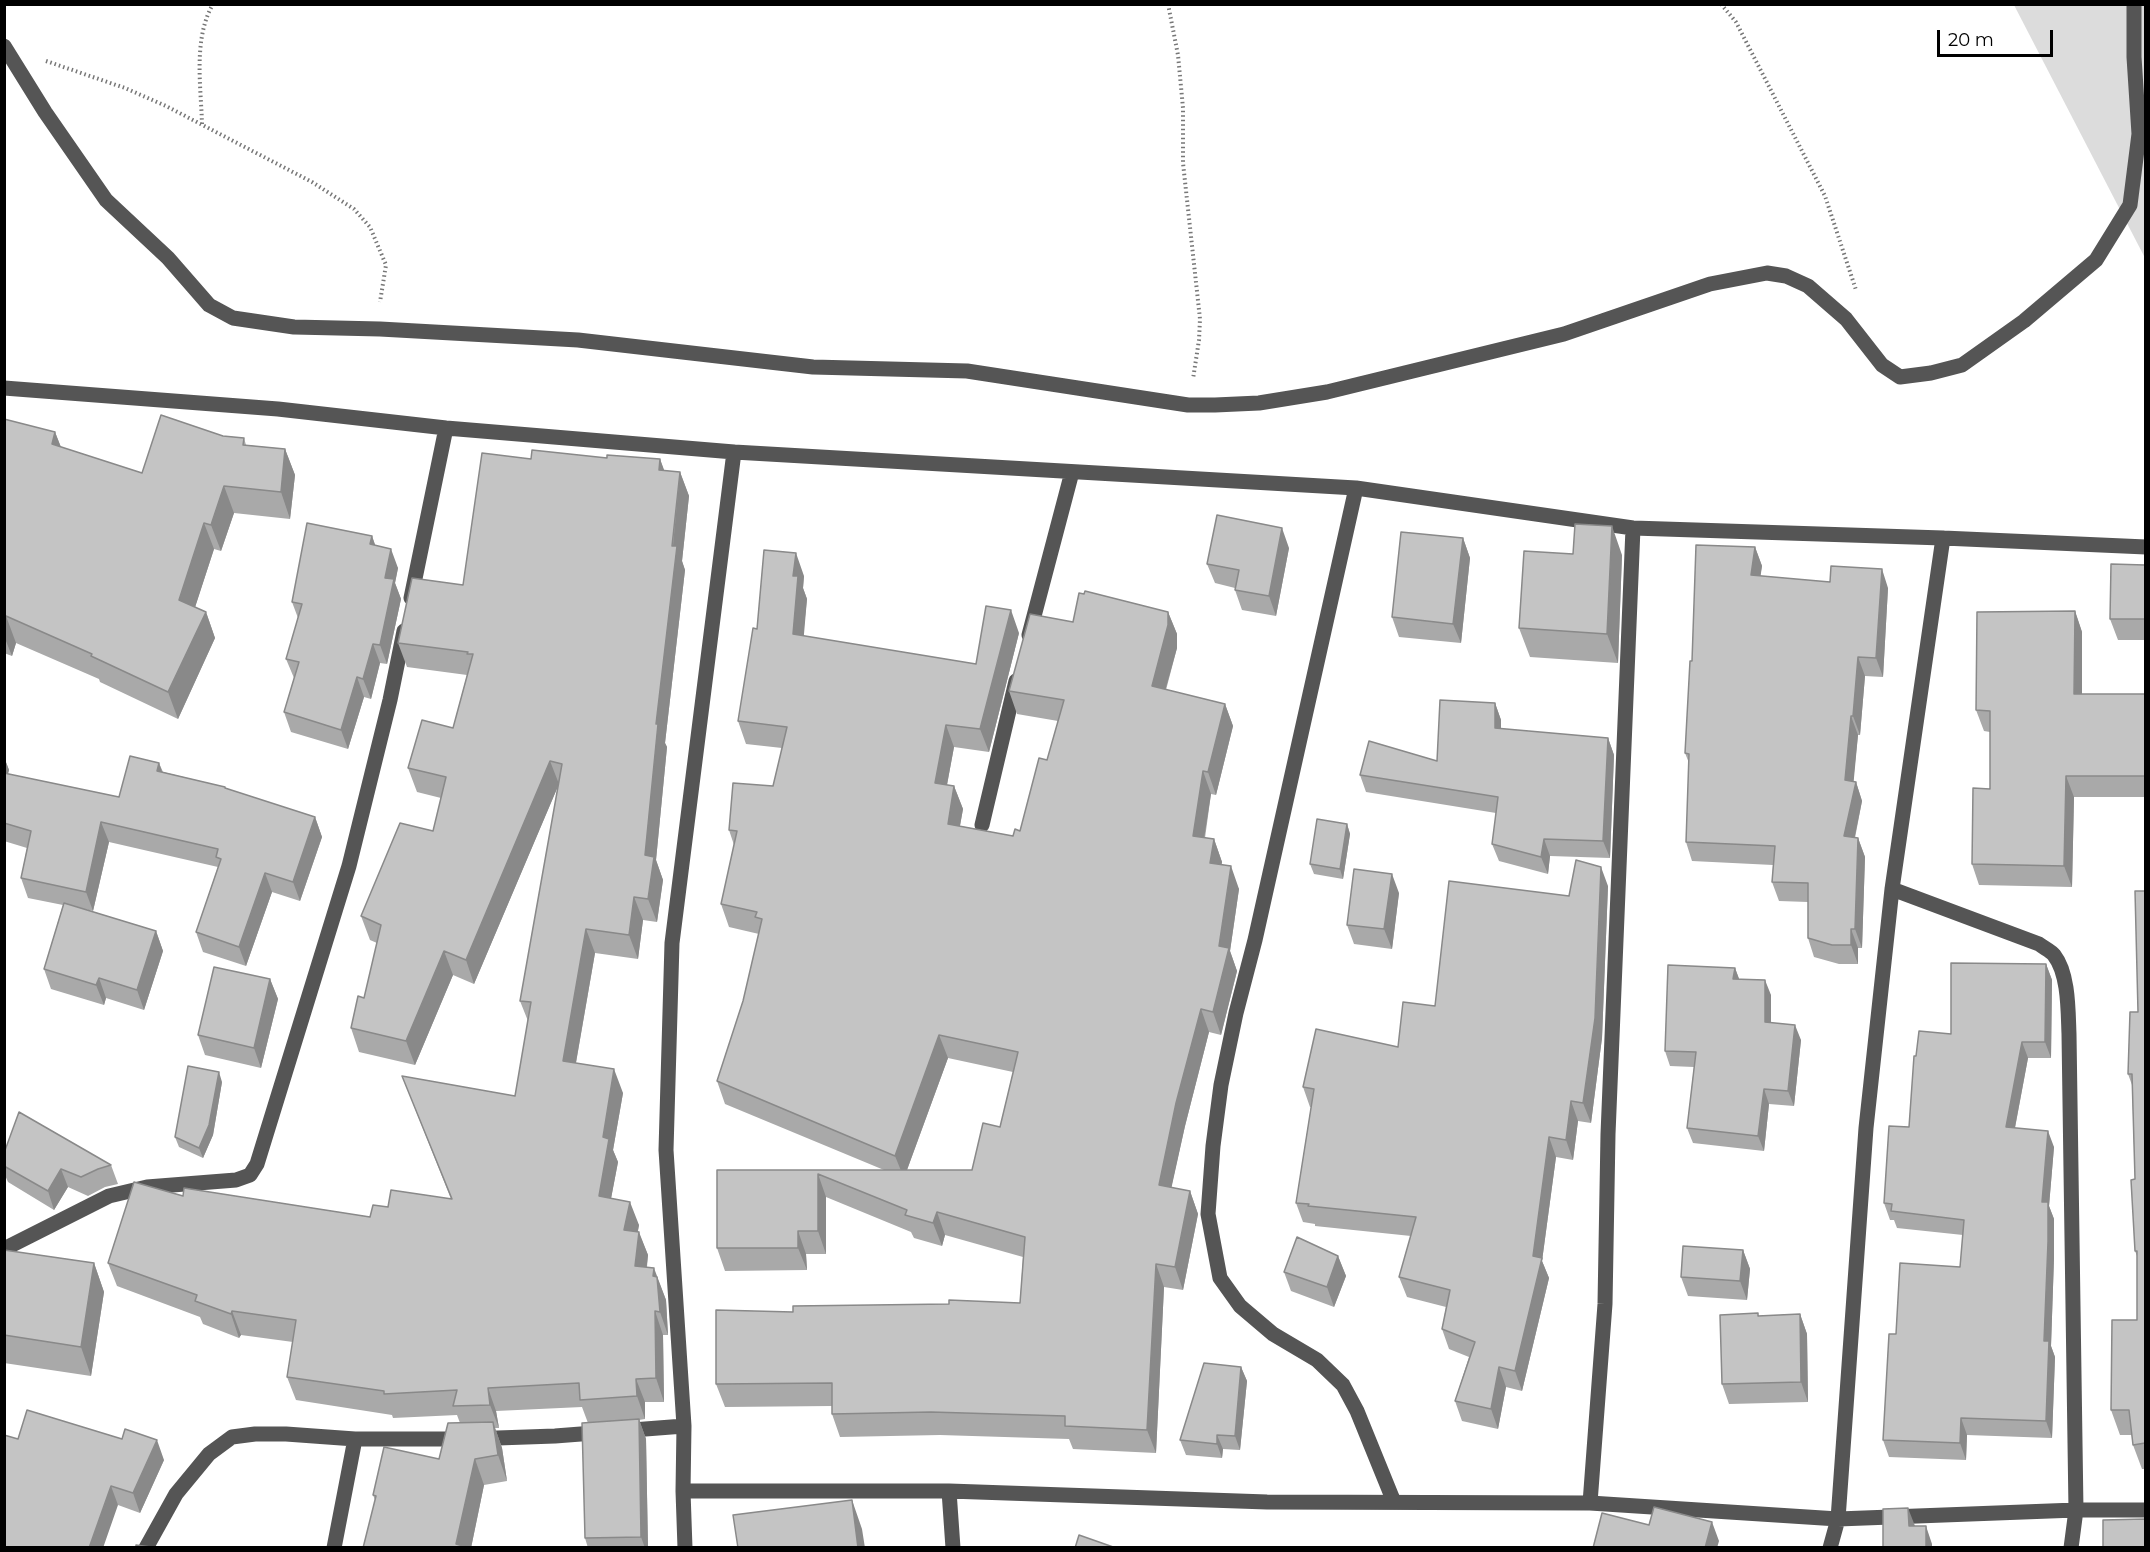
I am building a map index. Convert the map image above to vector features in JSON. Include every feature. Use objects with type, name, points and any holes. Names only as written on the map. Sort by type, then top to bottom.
[{"type":"street","points":[[5,46],[45,112],[106,200],[168,258],[209,305],[233,318],[294,327],[380,329],[578,340],[813,367],[967,371],[1188,405],[1215,405],[1258,403],[1327,392],[1564,334],[1710,284],[1767,273],[1786,276],[1808,286],[1846,319],[1882,365],[1900,377],[1931,373],[1962,364],[2024,321],[2096,260],[2130,205],[2139,134],[2134,57],[2134,4]]},
{"type":"street","points":[[4,388],[278,409],[446,428],[734,452],[1356,488],[1633,528],[2145,547]]},
{"type":"street","points":[[4,1249],[109,1196],[147,1187],[236,1180],[250,1175],[257,1164],[349,866],[390,700],[446,428]]},
{"type":"street","points":[[685,1548],[684,1426],[666,1150],[672,943],[734,452]]},
{"type":"street","points":[[982,825],[1072,472]]},
{"type":"street","points":[[1356,488],[1221,1086],[1213,1146],[1208,1214],[1220,1278],[1240,1305],[1273,1334],[1317,1360],[1343,1385],[1357,1411],[1394,1502]]},
{"type":"street","points":[[1590,1503],[1605,1304],[1608,1134],[1633,528]]},
{"type":"street","points":[[1830,1548],[1838,1519],[1866,1128],[1892,890],[1943,538]]},
{"type":"street","points":[[1892,890],[2039,944],[2054,954],[2061,968],[2067,996],[2069,1034],[2076,1510],[2071,1548]]},
{"type":"street","points":[[146,1548],[176,1494],[209,1454],[232,1437],[255,1434],[355,1439],[555,1436],[684,1426]]},
{"type":"street","points":[[334,1548],[355,1439]]},
{"type":"street","points":[[683,1491],[949,1491],[1268,1502],[1590,1503],[1838,1519],[2076,1510],[2145,1510]]},
{"type":"street","points":[[949,1491],[953,1548]]},
{"type":"path","points":[[202,124],[202,39],[207,15],[213,4]]},
{"type":"path","points":[[1168,4],[1178,55],[1183,108],[1183,163],[1200,319],[1199,340],[1188,405]]},
{"type":"path","points":[[1721,4],[1736,22],[1825,196],[1859,299]]},
{"type":"path","points":[[5,46],[125,88],[202,124],[312,182],[354,209],[370,227],[386,265],[379,307],[380,329]]},
{"type":"shaded area","points":[[2014,5],[2145,5],[2145,258]]},
{"type":"building","points":[[161,415],[223,436],[244,438],[243,445],[285,449],[281,492],[224,486],[211,525],[204,523],[179,600],[206,612],[168,692],[91,656],[92,654],[6,616],[4,621],[4,419],[55,432],[52,444],[142,473]]},
{"type":"building","points":[[532,450],[607,458],[607,455],[660,459],[659,470],[680,472],[672,546],[677,546],[656,724],[658,724],[645,855],[654,857],[648,899],[634,897],[629,935],[586,929],[563,1061],[614,1069],[603,1137],[609,1139],[599,1196],[630,1202],[624,1230],[639,1232],[635,1266],[654,1268],[653,1276],[657,1277],[660,1312],[655,1311],[656,1378],[636,1379],[637,1396],[580,1400],[579,1383],[488,1388],[490,1405],[453,1406],[457,1390],[384,1394],[384,1391],[287,1377],[296,1320],[232,1311],[231,1314],[195,1301],[197,1295],[108,1263],[134,1182],[183,1196],[184,1188],[370,1217],[373,1205],[388,1207],[391,1190],[452,1199],[402,1076],[515,1096],[531,1002],[520,1001],[562,764],[550,761],[466,960],[444,951],[406,1041],[351,1028],[358,996],[364,998],[381,925],[361,916],[400,823],[433,831],[446,777],[408,768],[422,720],[453,728],[473,654],[398,643],[412,578],[463,585],[482,453],[531,459]]},
{"type":"building","points":[[1217,515],[1282,528],[1269,596],[1235,590],[1239,570],[1207,564]]},
{"type":"building","points":[[307,523],[372,536],[370,544],[391,549],[385,578],[394,579],[380,645],[373,644],[363,679],[357,677],[341,730],[284,712],[299,662],[286,659],[302,604],[292,602]]},
{"type":"building","points":[[1575,524],[1612,526],[1607,634],[1519,628],[1524,551],[1573,554]]},
{"type":"building","points":[[1401,532],[1463,538],[1453,624],[1392,617]]},
{"type":"building","points":[[1696,545],[1755,547],[1751,575],[1830,582],[1831,566],[1882,569],[1876,658],[1858,657],[1845,780],[1856,782],[1844,836],[1858,838],[1855,929],[1851,929],[1851,945],[1832,945],[1808,938],[1808,883],[1772,882],[1775,846],[1686,842],[1689,754],[1685,753],[1690,661],[1692,661]]},
{"type":"building","points":[[764,550],[796,553],[793,576],[798,576],[793,634],[976,664],[986,606],[1011,610],[980,729],[946,725],[935,783],[954,786],[948,824],[1013,836],[1015,829],[1020,831],[1039,758],[1047,760],[1064,700],[1009,691],[1030,614],[1073,622],[1079,593],[1084,594],[1085,591],[1168,612],[1168,625],[1152,686],[1225,704],[1208,772],[1203,771],[1193,836],[1214,839],[1210,863],[1231,866],[1219,946],[1229,948],[1213,1012],[1201,1009],[1176,1103],[1159,1185],[1190,1191],[1175,1267],[1156,1264],[1147,1430],[1065,1426],[1065,1416],[931,1412],[832,1414],[832,1383],[716,1384],[716,1310],[793,1312],[793,1306],[949,1304],[949,1300],[1020,1303],[1025,1237],[937,1212],[933,1223],[905,1215],[907,1210],[818,1174],[818,1231],[798,1231],[798,1248],[717,1248],[717,1170],[972,1170],[983,1123],[1000,1127],[1018,1052],[939,1035],[895,1156],[717,1081],[743,1001],[762,919],[755,917],[757,912],[721,904],[737,831],[729,830],[733,783],[773,786],[787,727],[738,721],[753,628],[757,629]]},
{"type":"building","points":[[2111,564],[2145,565],[2145,619],[2110,619]]},
{"type":"building","points":[[2075,611],[2074,694],[2145,694],[2145,776],[2066,776],[2064,866],[1972,864],[1973,788],[1990,789],[1990,711],[1976,710],[1977,612]]},
{"type":"building","points":[[1440,700],[1495,703],[1495,728],[1608,738],[1603,841],[1544,839],[1541,857],[1492,844],[1498,797],[1360,775],[1369,741],[1437,761]]},
{"type":"building","points":[[130,756],[159,763],[157,771],[225,787],[315,817],[293,882],[265,873],[239,947],[196,932],[221,859],[216,857],[218,849],[101,822],[86,892],[21,878],[31,831],[4,823],[4,773],[119,797]]},
{"type":"building","points":[[1317,819],[1347,824],[1340,869],[1310,864]]},
{"type":"building","points":[[1576,860],[1601,867],[1595,1018],[1583,1103],[1571,1101],[1566,1140],[1549,1137],[1533,1256],[1542,1258],[1515,1371],[1499,1367],[1491,1409],[1455,1401],[1475,1342],[1442,1329],[1450,1290],[1399,1277],[1416,1217],[1296,1203],[1314,1089],[1303,1087],[1316,1029],[1398,1047],[1403,1002],[1435,1006],[1449,881],[1569,896]]},
{"type":"building","points":[[1354,869],[1392,874],[1384,929],[1347,925]]},
{"type":"building","points":[[2135,891],[2145,891],[2145,1443],[2133,1445],[2129,1410],[2111,1410],[2112,1320],[2137,1320],[2137,1251],[2135,1251],[2131,1180],[2135,1179],[2132,1074],[2128,1074],[2130,1012],[2138,1012]]},
{"type":"building","points":[[64,903],[156,931],[137,990],[99,978],[96,985],[44,969]]},
{"type":"building","points":[[1951,963],[2046,964],[2045,1042],[2022,1042],[2006,1127],[2048,1131],[2042,1202],[2048,1202],[2044,1341],[2049,1341],[2046,1421],[1961,1418],[1960,1443],[1883,1440],[1889,1334],[1896,1334],[1900,1263],[1960,1267],[1964,1220],[1891,1211],[1892,1204],[1884,1203],[1889,1126],[1909,1127],[1914,1056],[1916,1056],[1919,1031],[1951,1034]]},
{"type":"building","points":[[1668,965],[1735,968],[1733,979],[1765,980],[1765,1022],[1795,1025],[1788,1091],[1764,1089],[1758,1136],[1687,1128],[1696,1052],[1665,1051]]},
{"type":"building","points":[[214,967],[270,979],[254,1048],[198,1035]]},
{"type":"building","points":[[188,1066],[219,1072],[209,1125],[199,1148],[175,1137]]},
{"type":"building","points":[[19,1112],[111,1165],[81,1177],[61,1169],[48,1191],[4,1166],[4,1153]]},
{"type":"building","points":[[1297,1237],[1338,1256],[1327,1287],[1284,1272]]},
{"type":"building","points":[[1683,1246],[1743,1250],[1740,1281],[1681,1277]]},
{"type":"building","points":[[4,1250],[94,1263],[81,1347],[4,1335]]},
{"type":"building","points":[[1758,1313],[1758,1316],[1800,1314],[1801,1382],[1722,1384],[1720,1315]]},
{"type":"building","points":[[1204,1363],[1241,1367],[1235,1436],[1217,1435],[1217,1444],[1180,1440]]},
{"type":"building","points":[[27,1410],[122,1439],[125,1429],[157,1440],[133,1493],[111,1486],[89,1548],[4,1548],[4,1435],[18,1439]]},
{"type":"building","points":[[639,1419],[641,1537],[585,1538],[582,1423]]},
{"type":"building","points":[[493,1422],[498,1455],[475,1459],[456,1544],[470,1548],[363,1548],[376,1496],[373,1495],[384,1447],[439,1459],[448,1423]]},
{"type":"building","points":[[852,1500],[858,1548],[738,1548],[733,1515]]},
{"type":"building","points":[[1654,1507],[1712,1522],[1705,1548],[1593,1548],[1602,1513],[1649,1525]]},
{"type":"building","points":[[1908,1508],[1909,1526],[1926,1526],[1926,1548],[1883,1548],[1883,1509]]},
{"type":"building","points":[[2145,1519],[2145,1548],[2103,1548],[2103,1520]]},
{"type":"building","points":[[1079,1535],[1116,1548],[1075,1548]]},
{"type":"building","points":[[136,1545],[158,1548],[136,1548]]}]
